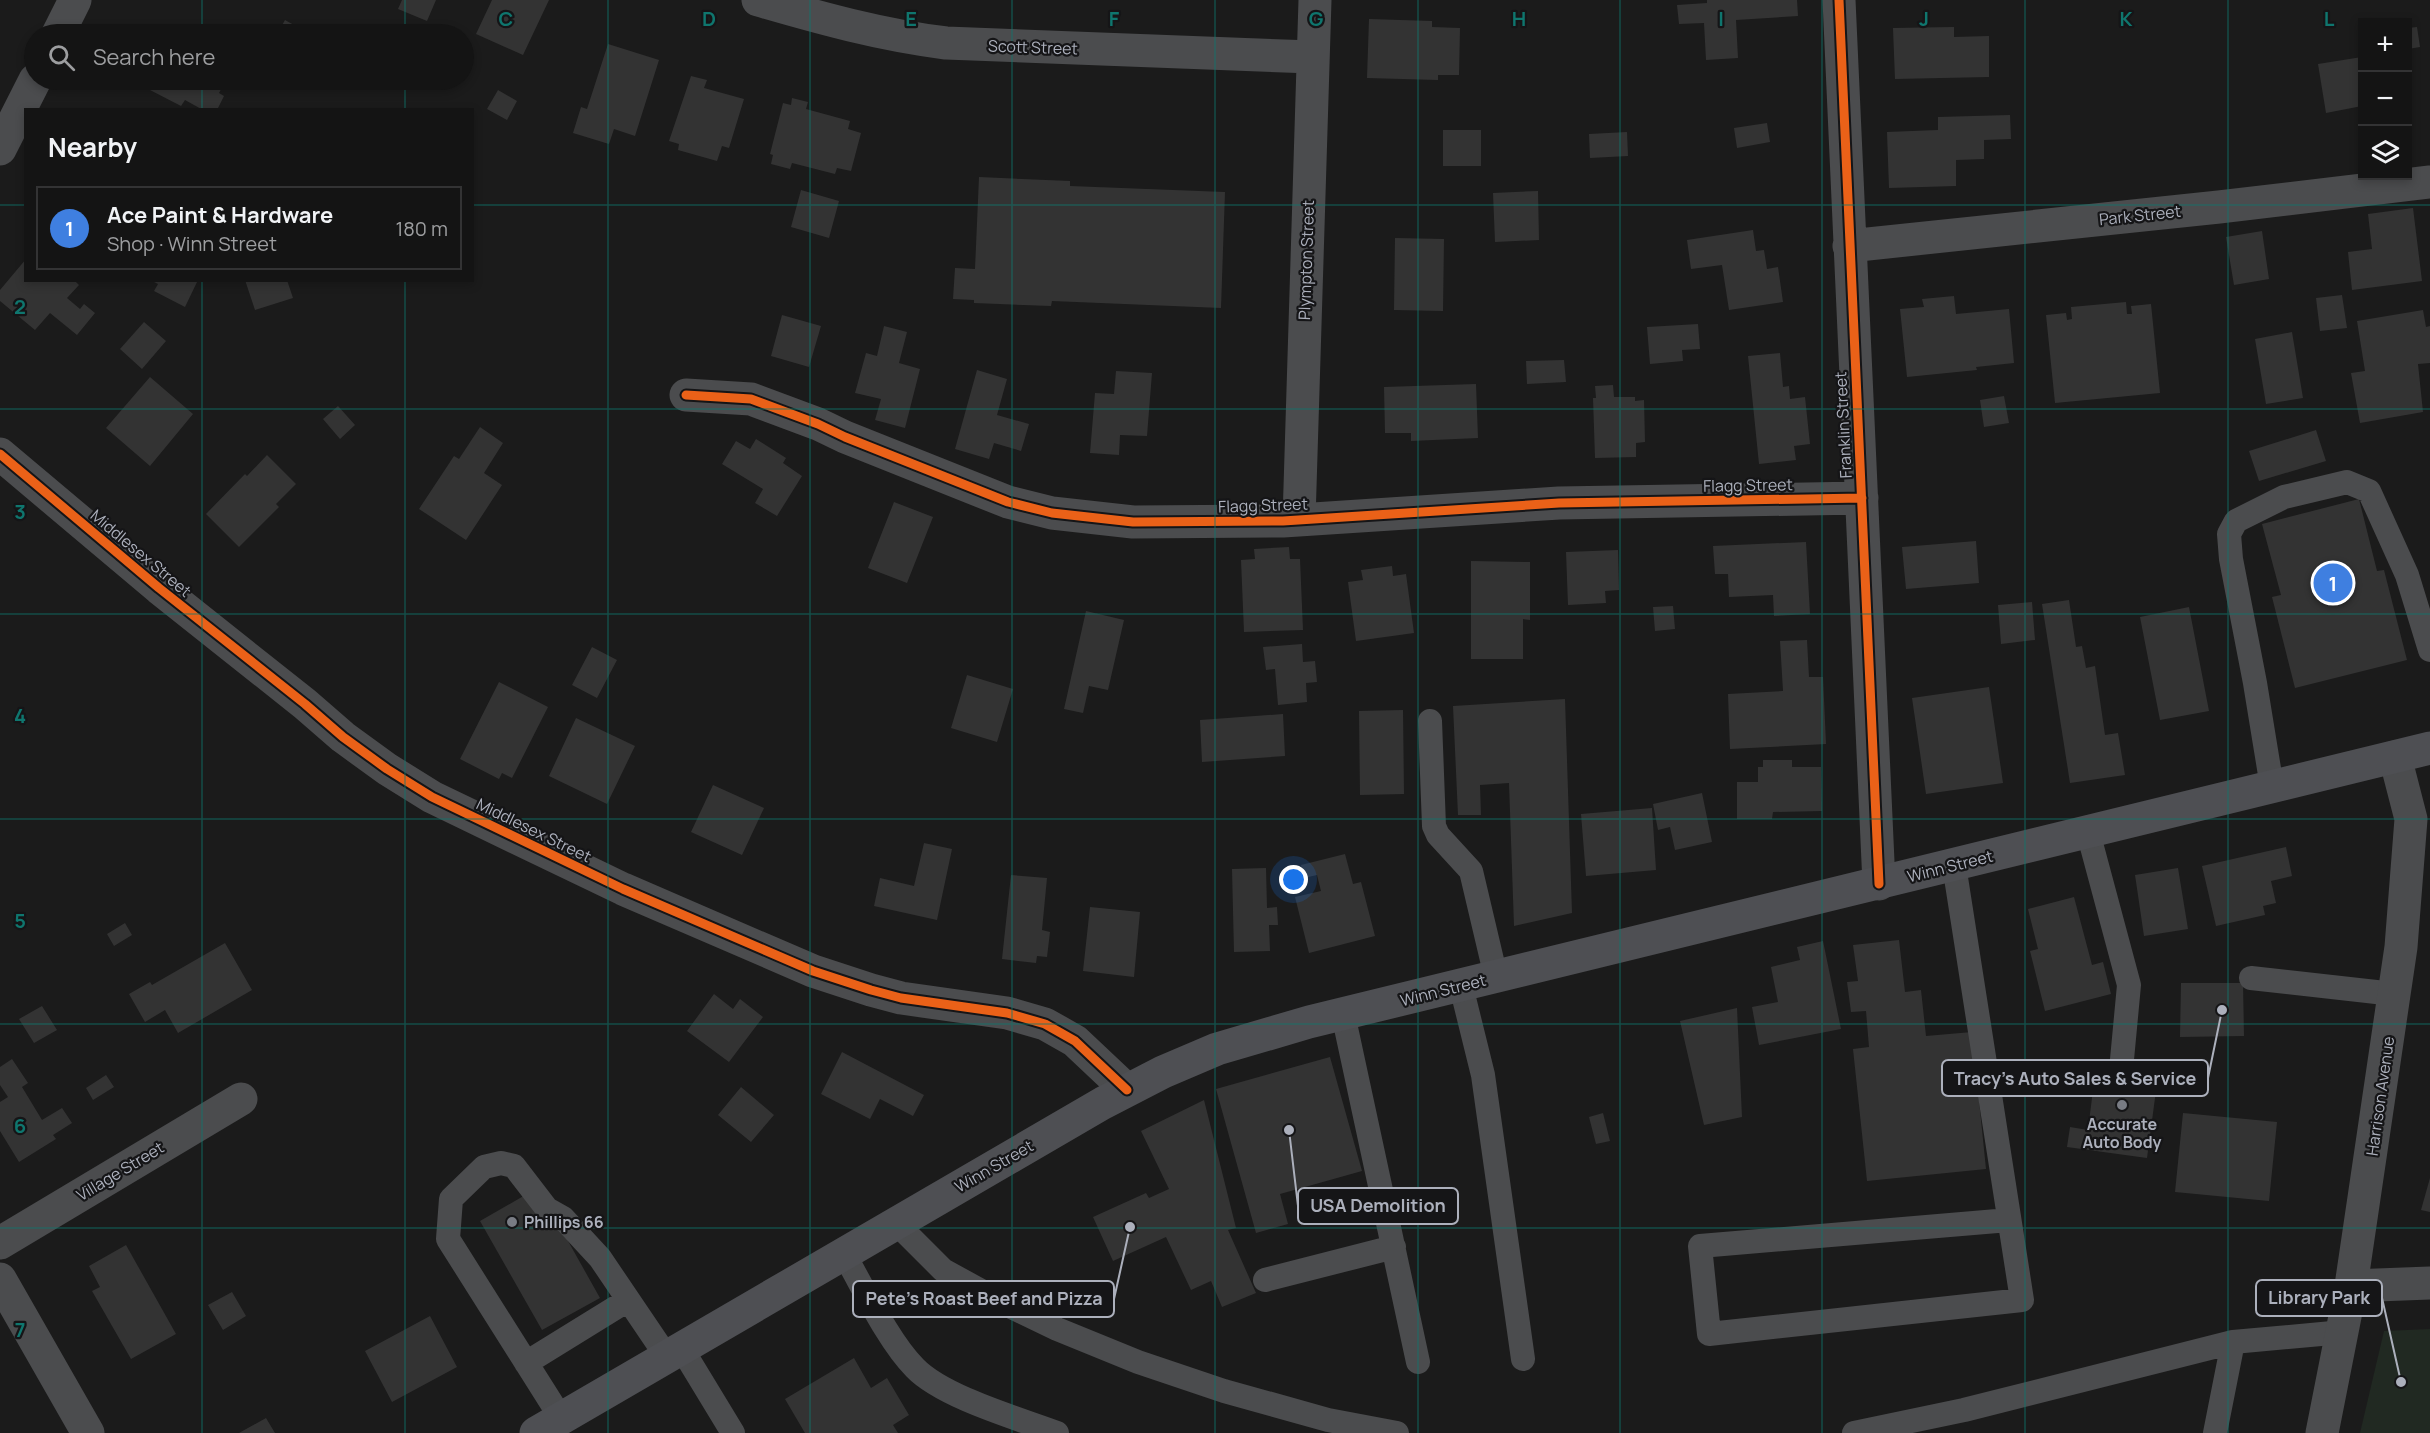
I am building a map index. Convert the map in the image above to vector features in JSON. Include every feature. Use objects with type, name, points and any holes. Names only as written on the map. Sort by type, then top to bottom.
[{"type":"main road","name":"Winn Street","points":[[548,1426],[1127,1090],[1172,1068],[1238,1041],[2430,748]]},
{"type":"street","points":[[63,24],[75,0]]},
{"type":"street","name":"Scott Street","points":[[758,0],[904,38],[946,42],[1312,57]]},
{"type":"street","name":"Plympton Street","points":[[1299,520],[1315,0]]},
{"type":"street","name":"Franklin Street","points":[[1839,0],[1880,884]]},
{"type":"street","points":[[0,149],[30,90]]},
{"type":"street","name":"Park Street","points":[[1849,246],[2430,182]]},
{"type":"street","name":"Flagg Street","points":[[686,395],[751,399],[818,424],[960,484],[1032,509],[1133,522],[1299,520],[1559,503],[1862,498]]},
{"type":"street","name":"Middlesex Street","points":[[0,454],[159,588],[306,704],[343,737],[387,769],[432,797],[623,889],[822,975],[901,998],[1006,1013],[1046,1024],[1071,1037],[1127,1090]]},
{"type":"street","name":"Harrison Avenue","points":[[2322,1433],[2351,1286],[2401,947],[2410,819],[2396,757]]},
{"type":"street","name":"Village Street","points":[[0,1242],[241,1099]]},
{"type":"street","points":[[0,1279],[88,1433]]},
{"type":"street","points":[[2351,1286],[2430,1283]]},
{"type":"lane","points":[[2272,787],[2231,559],[2229,534],[2236,521],[2284,497],[2347,482],[2369,491],[2407,575],[2430,650]]},
{"type":"lane","points":[[1430,721],[1434,826],[1438,835],[1471,871],[1496,977]]},
{"type":"lane","points":[[2088,832],[2130,985],[2121,1070]]},
{"type":"lane","points":[[1954,865],[2022,1300],[1709,1334],[1700,1246],[2009,1220]]},
{"type":"lane","points":[[2251,978],[2394,994]]},
{"type":"lane","points":[[1461,986],[1483,1075],[1522,1359]]},
{"type":"lane","points":[[1343,1014],[1418,1362]]},
{"type":"lane","points":[[548,1426],[526,1364],[448,1239],[452,1199],[484,1167],[501,1163],[514,1166],[547,1209],[563,1218],[600,1258],[628,1300],[674,1353],[733,1433]]},
{"type":"lane","points":[[896,1223],[943,1270],[1057,1329],[1138,1362],[1224,1392],[1328,1420],[1397,1433]]},
{"type":"lane","points":[[1265,1280],[1394,1247]]},
{"type":"lane","points":[[844,1254],[904,1356],[927,1378],[955,1394],[1057,1433]]},
{"type":"lane","points":[[526,1364],[628,1300]]},
{"type":"lane","points":[[1854,1433],[1964,1410],[2233,1342],[2343,1332]]},
{"type":"lane","points":[[2215,1433],[2233,1342]]},
{"type":"shaded area","points":[[2430,1329],[2430,1433],[2360,1433],[2384,1331]]},
{"type":"building","points":[[402,0],[436,0],[427,21],[398,9]]},
{"type":"building","points":[[492,0],[549,0],[523,55],[476,34]]},
{"type":"building","points":[[1707,0],[1797,0],[1798,16],[1736,20],[1738,58],[1706,60],[1704,23],[1679,24],[1677,5],[1707,3]]},
{"type":"building","points":[[1369,19],[1432,21],[1432,27],[1460,28],[1459,75],[1438,75],[1438,80],[1367,78]]},
{"type":"building","points":[[1954,27],[1954,37],[1989,36],[1989,77],[1895,79],[1893,28]]},
{"type":"building","points":[[2417,27],[2420,47],[2412,48],[2412,28]]},
{"type":"building","points":[[608,44],[659,60],[635,136],[614,129],[609,144],[573,133],[581,107],[587,109]]},
{"type":"building","points":[[2358,58],[2358,107],[2326,113],[2318,64]]},
{"type":"building","points":[[691,76],[707,80],[704,88],[744,99],[729,148],[722,146],[717,161],[678,150],[679,144],[669,141]]},
{"type":"building","points":[[150,90],[221,90],[219,93],[224,96],[218,108],[199,108],[185,100],[181,106]]},
{"type":"building","points":[[498,90],[517,101],[507,120],[487,109]]},
{"type":"building","points":[[792,98],[808,102],[806,109],[850,121],[848,129],[861,133],[851,171],[837,168],[835,174],[792,163],[790,169],[771,164],[773,155],[770,154],[783,103],[791,105]]},
{"type":"building","points":[[2010,115],[2011,139],[1984,140],[1984,159],[1956,160],[1956,186],[1889,188],[1887,132],[1938,130],[1938,117]]},
{"type":"building","points":[[1767,123],[1770,142],[1737,148],[1734,128]]},
{"type":"building","points":[[1443,130],[1481,130],[1481,166],[1443,166]]},
{"type":"building","points":[[1627,132],[1628,156],[1590,158],[1589,134]]},
{"type":"building","points":[[979,177],[1070,181],[1070,186],[1225,192],[1221,308],[1052,301],[1051,306],[974,303],[974,300],[953,299],[955,268],[975,269]]},
{"type":"building","points":[[801,190],[839,201],[829,238],[791,227]]},
{"type":"building","points":[[1538,191],[1539,240],[1495,242],[1493,193]]},
{"type":"building","points":[[2413,208],[2422,281],[2352,290],[2348,252],[2372,249],[2368,214]]},
{"type":"building","points":[[1753,230],[1756,251],[1764,250],[1767,269],[1778,267],[1783,302],[1729,310],[1722,265],[1691,269],[1687,240]]},
{"type":"building","points":[[2262,231],[2269,279],[2234,285],[2226,237]]},
{"type":"building","points":[[1395,238],[1444,239],[1443,311],[1394,310]]},
{"type":"building","points":[[24,261],[24,282],[76,282],[79,285],[67,298],[80,309],[84,304],[95,313],[77,335],[50,313],[35,330],[0,301],[0,290]]},
{"type":"building","points":[[154,282],[197,282],[185,307],[154,291],[158,284]]},
{"type":"building","points":[[246,282],[288,282],[293,298],[255,310]]},
{"type":"building","points":[[2342,295],[2347,328],[2320,331],[2316,298]]},
{"type":"building","points":[[1954,296],[1956,314],[2009,309],[2014,363],[1976,367],[1977,370],[1907,377],[1900,309],[1924,307],[1922,299]]},
{"type":"building","points":[[2126,302],[2127,314],[2132,314],[2131,306],[2151,304],[2160,393],[2055,403],[2046,315],[2066,313],[2067,320],[2072,319],[2071,307]]},
{"type":"building","points":[[2423,310],[2426,327],[2430,326],[2430,363],[2418,364],[2423,412],[2360,423],[2351,373],[2365,371],[2357,321]]},
{"type":"building","points":[[782,315],[821,326],[809,367],[771,356]]},
{"type":"building","points":[[144,322],[166,341],[142,369],[120,349]]},
{"type":"building","points":[[1698,324],[1700,349],[1682,350],[1683,361],[1650,364],[1647,327]]},
{"type":"building","points":[[884,326],[907,332],[899,363],[920,369],[905,428],[875,420],[881,399],[855,393],[866,353],[877,356]]},
{"type":"building","points":[[2292,332],[2303,398],[2266,404],[2255,339]]},
{"type":"building","points":[[1780,353],[1783,387],[1789,386],[1790,399],[1805,397],[1810,444],[1794,446],[1796,460],[1759,464],[1748,356]]},
{"type":"building","points":[[1564,360],[1566,382],[1527,384],[1526,361]]},
{"type":"building","points":[[977,370],[1007,379],[997,415],[1029,424],[1021,451],[994,443],[989,459],[955,449]]},
{"type":"building","points":[[1116,371],[1152,373],[1147,436],[1120,435],[1119,455],[1090,453],[1095,393],[1114,394]]},
{"type":"building","points":[[150,377],[193,414],[150,466],[106,428]]},
{"type":"building","points":[[1476,384],[1478,438],[1411,441],[1411,433],[1385,433],[1384,387]]},
{"type":"building","points":[[1613,385],[1614,397],[1635,397],[1635,401],[1644,400],[1645,442],[1636,443],[1636,457],[1595,458],[1593,398],[1596,398],[1595,386]]},
{"type":"building","points":[[2004,396],[2009,423],[1984,427],[1980,400]]},
{"type":"building","points":[[338,406],[355,425],[340,439],[323,419]]},
{"type":"building","points":[[480,427],[503,443],[484,473],[502,485],[466,540],[419,509],[454,456],[459,459]]},
{"type":"building","points":[[2316,430],[2326,461],[2259,481],[2249,451]]},
{"type":"building","points":[[756,439],[786,458],[783,463],[802,476],[777,516],[755,503],[763,489],[722,464],[736,441],[750,449]]},
{"type":"building","points":[[267,455],[296,484],[276,504],[279,507],[239,547],[206,514]]},
{"type":"building","points":[[2359,499],[2377,571],[2384,570],[2407,660],[2295,688],[2272,597],[2281,595],[2262,524]]},
{"type":"building","points":[[894,502],[933,517],[907,583],[868,568]]},
{"type":"building","points":[[1976,541],[1979,583],[1906,589],[1902,547]]},
{"type":"building","points":[[1806,542],[1810,614],[1774,616],[1773,595],[1729,597],[1728,574],[1715,574],[1713,546]]},
{"type":"building","points":[[1289,547],[1290,559],[1300,559],[1303,630],[1244,632],[1241,560],[1255,559],[1254,549]]},
{"type":"building","points":[[1618,550],[1619,590],[1605,591],[1606,603],[1568,605],[1566,552]]},
{"type":"building","points":[[1471,561],[1530,562],[1530,620],[1523,619],[1523,659],[1471,659]]},
{"type":"building","points":[[1392,566],[1393,576],[1406,574],[1414,633],[1356,641],[1348,582],[1363,580],[1361,570]]},
{"type":"building","points":[[2069,600],[2076,647],[2082,646],[2086,668],[2095,666],[2105,735],[2118,733],[2125,775],[2070,783],[2042,604]]},
{"type":"building","points":[[2032,602],[2035,640],[2001,644],[1998,605]]},
{"type":"building","points":[[1673,606],[1675,629],[1655,631],[1653,607]]},
{"type":"building","points":[[2189,607],[2209,711],[2160,720],[2140,617]]},
{"type":"building","points":[[1086,611],[1124,620],[1108,690],[1089,686],[1083,713],[1064,709]]},
{"type":"building","points":[[1807,640],[1809,677],[1823,677],[1826,744],[1730,749],[1728,694],[1783,691],[1780,641]]},
{"type":"building","points":[[1302,644],[1303,662],[1315,661],[1317,682],[1306,683],[1307,702],[1278,705],[1275,669],[1266,670],[1263,647]]},
{"type":"building","points":[[592,647],[617,660],[597,698],[572,685]]},
{"type":"building","points":[[967,675],[1013,689],[997,742],[951,728]]},
{"type":"building","points":[[499,682],[548,707],[512,778],[502,773],[499,779],[460,759]]},
{"type":"building","points":[[1989,687],[2003,783],[1926,794],[1912,698]]},
{"type":"building","points":[[1565,699],[1572,913],[1514,926],[1509,783],[1480,785],[1481,815],[1458,815],[1453,706]]},
{"type":"building","points":[[1403,710],[1404,794],[1360,795],[1359,711]]},
{"type":"building","points":[[1283,714],[1285,756],[1202,762],[1200,720]]},
{"type":"building","points":[[576,718],[635,746],[607,804],[549,776]]},
{"type":"building","points":[[1763,760],[1792,760],[1792,767],[1821,767],[1822,811],[1773,812],[1772,819],[1737,819],[1737,782],[1758,782],[1758,767],[1763,767]]},
{"type":"building","points":[[713,785],[764,808],[742,855],[691,832]]},
{"type":"building","points":[[1702,793],[1712,842],[1675,850],[1670,827],[1658,830],[1653,804]]},
{"type":"building","points":[[1652,808],[1656,870],[1586,876],[1581,814]]},
{"type":"building","points":[[924,843],[952,849],[937,920],[874,906],[880,878],[914,886]]},
{"type":"building","points":[[2286,847],[2292,876],[2271,881],[2276,903],[2263,906],[2265,915],[2216,926],[2202,866]]},
{"type":"building","points":[[1345,854],[1353,884],[1361,882],[1375,936],[1309,953],[1295,897],[1321,891],[1317,875],[1304,878],[1301,865]]},
{"type":"building","points":[[1266,868],[1267,908],[1277,907],[1278,925],[1269,925],[1270,951],[1234,952],[1232,869]]},
{"type":"building","points":[[2178,868],[2188,929],[2144,936],[2135,875]]},
{"type":"building","points":[[1011,875],[1047,878],[1042,930],[1050,932],[1047,957],[1037,956],[1036,963],[1002,959]]},
{"type":"building","points":[[2074,897],[2092,965],[2103,962],[2111,994],[2045,1011],[2030,951],[2038,949],[2028,909]]},
{"type":"building","points":[[1090,907],[1140,912],[1134,977],[1083,971]]},
{"type":"building","points":[[125,923],[132,935],[114,946],[107,934]]},
{"type":"building","points":[[1899,940],[1905,992],[1921,990],[1926,1036],[1972,1032],[1986,1169],[1867,1181],[1853,1049],[1869,1047],[1866,1011],[1851,1012],[1847,982],[1858,981],[1853,945]]},
{"type":"building","points":[[1823,941],[1841,1029],[1759,1045],[1752,1007],[1778,1002],[1771,967],[1800,960],[1797,947]]},
{"type":"building","points":[[225,943],[252,990],[178,1033],[165,1010],[145,1022],[129,994],[150,982],[152,985]]},
{"type":"building","points":[[2181,983],[2243,983],[2244,1036],[2180,1037]]},
{"type":"building","points":[[714,994],[733,1009],[740,999],[763,1017],[729,1062],[687,1031]]},
{"type":"building","points":[[42,1006],[57,1030],[34,1043],[19,1019]]},
{"type":"building","points":[[1737,1008],[1742,1117],[1704,1125],[1680,1021]]},
{"type":"building","points":[[842,1052],[924,1095],[913,1116],[880,1099],[870,1119],[821,1094]]},
{"type":"building","points":[[1330,1057],[1362,1171],[1280,1194],[1288,1224],[1256,1233],[1216,1089]]},
{"type":"building","points":[[12,1059],[28,1083],[22,1087],[42,1120],[62,1108],[72,1123],[53,1135],[56,1139],[19,1162],[0,1131],[0,1102],[8,1097],[0,1085],[0,1067]]},
{"type":"building","name":"Accurate Auto Body","points":[[2095,1074],[2157,1083],[2147,1158],[2067,1147],[2070,1127],[2088,1130]]},
{"type":"building","points":[[106,1075],[114,1087],[93,1100],[86,1088]]},
{"type":"building","points":[[741,1087],[774,1115],[751,1142],[718,1115]]},
{"type":"building","points":[[1204,1100],[1236,1228],[1228,1230],[1256,1293],[1222,1307],[1211,1281],[1191,1290],[1166,1237],[1113,1261],[1093,1217],[1146,1193],[1149,1198],[1169,1189],[1141,1131]]},
{"type":"building","points":[[1603,1113],[1610,1141],[1596,1144],[1589,1117]]},
{"type":"building","points":[[2183,1113],[2277,1122],[2269,1201],[2175,1192]]},
{"type":"building","points":[[2430,1178],[2430,1212],[2421,1210]]},
{"type":"building","points":[[527,1194],[543,1222],[554,1216],[600,1298],[542,1330],[480,1221]]},
{"type":"building","points":[[126,1245],[176,1334],[131,1359],[92,1291],[100,1287],[89,1266]]},
{"type":"building","points":[[232,1292],[246,1316],[223,1330],[208,1305]]},
{"type":"building","points":[[430,1316],[457,1367],[392,1402],[365,1351]]},
{"type":"building","points":[[854,1358],[871,1388],[887,1378],[909,1415],[893,1425],[898,1433],[805,1433],[785,1399]]},
{"type":"building","points":[[266,1418],[275,1433],[239,1433]]},
{"type":"cycle path","points":[[1839,0],[1879,884]]},
{"type":"cycle path","points":[[686,395],[751,399],[1008,502],[1052,513],[1133,522],[1283,521],[1559,503],[1862,498]]},
{"type":"cycle path","points":[[0,454],[159,588],[343,737],[387,769],[432,797],[623,889],[813,971],[901,998],[1007,1013],[1045,1024],[1075,1041],[1127,1090]]},
{"type":"place","name":"Ace Paint & Hardware","points":[[2333,583]]},
{"type":"place","name":"Tracy's Auto Sales & Service","points":[[2222,1010]]},
{"type":"place","name":"Accurate Auto Body","points":[[2122,1105]]},
{"type":"place","name":"USA Demolition","points":[[1289,1130]]},
{"type":"place","name":"Phillips 66","points":[[512,1222]]},
{"type":"place","name":"Pete's Roast Beef and Pizza","points":[[1130,1227]]},
{"type":"place","name":"Library Park","points":[[2401,1382]]}]
